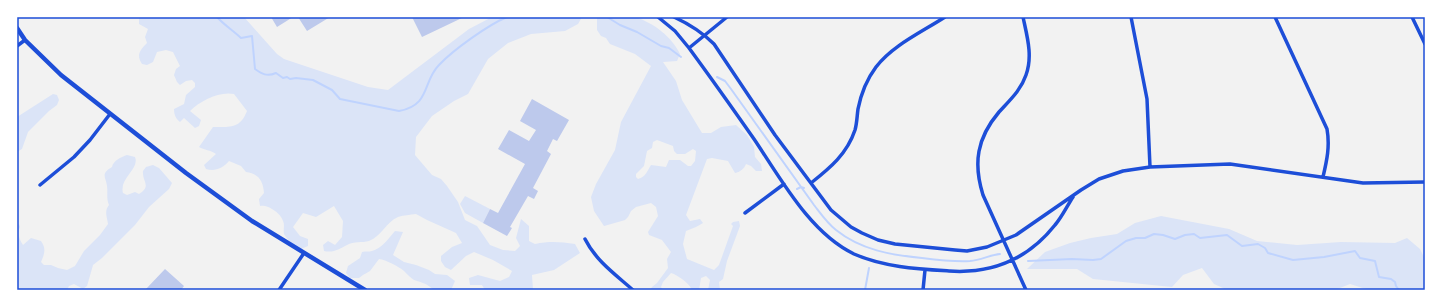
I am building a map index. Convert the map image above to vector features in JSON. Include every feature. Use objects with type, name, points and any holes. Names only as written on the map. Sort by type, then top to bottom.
[{"type":"street","points":[[658,17],[690,48],[784,184],[816,224],[826,235],[854,254],[870,260],[925,270],[970,272],[982,270],[1012,261],[1038,243],[1056,224],[1073,196]]},
{"type":"street","points":[[674,17],[705,35],[714,44],[826,205],[841,220],[851,227],[878,240],[902,245],[967,250],[987,247],[1003,241],[1029,227],[1089,184],[1112,173],[1150,167],[1230,164],[1376,184],[1425,182]]},
{"type":"street","points":[[690,48],[727,17]]},
{"type":"street","points":[[811,183],[838,161],[846,150],[855,128],[862,94],[868,79],[876,67],[896,48],[945,17]]},
{"type":"street","points":[[1022,17],[1029,50],[1027,74],[1014,97],[990,124],[978,152],[977,167],[978,181],[983,195],[1026,290]]},
{"type":"street","points":[[1131,17],[1147,99],[1150,167]]},
{"type":"street","points":[[1275,17],[1327,128],[1329,142],[1323,177]]},
{"type":"street","points":[[1412,17],[1425,44]]},
{"type":"street","points":[[17,28],[25,40],[61,74],[110,114],[232,207],[258,225],[365,290]]},
{"type":"street","points":[[17,46],[25,40]]},
{"type":"street","points":[[40,185],[74,157],[110,114]]},
{"type":"street","points":[[744,213],[784,184]]},
{"type":"street","points":[[585,239],[598,259],[634,290]]},
{"type":"street","points":[[279,290],[304,253]]},
{"type":"street","points":[[922,290],[925,270]]},
{"type":"shaded area","points":[[627,16],[635,17],[649,23],[662,31],[677,48],[680,54],[677,61],[663,62],[676,81],[682,100],[702,133],[711,133],[721,127],[736,125],[747,135],[754,147],[755,157],[761,164],[762,171],[756,171],[751,166],[746,164],[742,170],[735,173],[728,161],[712,158],[707,159],[686,215],[690,221],[700,219],[703,223],[686,231],[683,244],[687,259],[714,270],[719,265],[733,226],[731,224],[739,221],[740,226],[727,261],[723,279],[719,282],[720,290],[708,290],[710,280],[706,276],[701,278],[699,290],[692,290],[683,280],[671,273],[663,282],[661,287],[663,290],[650,290],[668,268],[667,259],[671,252],[662,240],[649,235],[648,232],[658,216],[656,207],[651,203],[636,207],[631,211],[625,220],[604,226],[594,211],[591,197],[596,184],[615,150],[621,122],[651,66],[635,54],[610,44],[597,30],[597,17]],"holes":[[[657,140],[673,146],[674,151],[677,154],[685,154],[693,149],[696,151],[695,161],[691,166],[688,166],[680,160],[669,160],[666,167],[651,165],[643,177],[638,179],[636,177],[636,174],[644,166],[647,151],[652,148],[653,142]]]},
{"type":"shaded area","points":[[139,17],[244,17],[277,54],[284,59],[368,87],[388,90],[469,29],[492,17],[582,17],[578,24],[565,31],[531,34],[508,43],[488,59],[468,94],[454,101],[432,116],[416,137],[415,155],[432,175],[441,179],[447,186],[458,202],[465,220],[477,226],[490,245],[503,250],[515,251],[520,246],[516,238],[521,219],[529,226],[529,241],[535,244],[555,242],[575,244],[580,253],[554,270],[532,275],[533,290],[485,290],[482,285],[470,285],[469,278],[478,275],[500,281],[509,277],[512,271],[493,260],[474,252],[466,256],[451,270],[445,267],[441,261],[441,256],[452,247],[462,243],[456,233],[416,214],[400,216],[394,219],[377,236],[369,241],[352,243],[334,251],[324,251],[323,245],[328,241],[335,245],[342,237],[343,221],[334,206],[316,217],[303,213],[293,227],[300,236],[308,239],[308,246],[301,249],[287,239],[284,234],[284,223],[280,215],[266,206],[260,206],[259,199],[264,193],[263,185],[257,176],[246,172],[241,166],[229,161],[224,166],[216,170],[206,169],[204,165],[216,154],[199,147],[213,127],[234,126],[241,121],[247,111],[234,94],[228,93],[216,95],[204,100],[190,111],[201,120],[199,126],[195,128],[184,118],[180,122],[176,118],[174,109],[184,104],[186,95],[195,87],[195,83],[192,80],[186,81],[180,85],[177,82],[174,75],[176,69],[180,66],[173,52],[166,50],[157,52],[153,62],[147,65],[142,64],[139,55],[147,43],[145,37],[148,29],[139,24]]},
{"type":"shaded area","points":[[53,94],[57,95],[59,100],[57,105],[28,132],[22,149],[17,152],[17,117]]},
{"type":"shaded area","points":[[127,155],[135,157],[136,161],[135,166],[126,178],[123,193],[127,195],[135,192],[139,194],[143,191],[146,184],[143,171],[146,167],[153,165],[159,168],[172,183],[169,189],[149,207],[135,225],[102,258],[93,265],[87,286],[83,289],[74,284],[69,286],[67,290],[17,290],[17,225],[19,224],[20,227],[19,236],[23,245],[31,238],[41,241],[44,246],[44,251],[41,262],[44,265],[51,265],[67,270],[75,266],[84,251],[100,235],[108,224],[106,212],[109,205],[105,174],[116,161]]},
{"type":"shaded area","points":[[465,196],[490,209],[483,223],[465,213],[460,204]]},
{"type":"shaded area","points":[[1161,216],[1229,229],[1257,241],[1297,245],[1341,242],[1395,243],[1407,238],[1420,249],[1425,259],[1425,290],[1369,290],[1350,284],[1335,290],[1225,290],[1214,284],[1202,268],[1183,275],[1172,287],[1093,279],[1077,269],[1027,269],[1045,252],[1070,243],[1117,234],[1135,223]]},
{"type":"shaded area","points":[[395,231],[403,232],[393,255],[404,262],[429,270],[435,274],[447,275],[455,281],[451,290],[434,290],[427,285],[414,280],[395,265],[379,259],[370,271],[359,278],[350,278],[346,273],[348,266],[360,258],[362,252],[379,248]]},
{"type":"building","points":[[271,17],[293,17],[277,27]]},
{"type":"building","points":[[298,17],[330,17],[307,31]]},
{"type":"building","points":[[412,17],[464,17],[422,37]]},
{"type":"building","points":[[532,99],[569,120],[557,141],[553,139],[547,151],[551,154],[533,188],[538,191],[534,199],[528,196],[510,227],[512,228],[507,236],[483,223],[490,209],[498,213],[525,164],[498,149],[509,130],[529,141],[536,130],[520,121]]},
{"type":"building","points":[[165,269],[184,286],[181,290],[146,289]]},
{"type":"waterway","points":[[217,17],[241,38],[252,36],[255,69],[260,72],[267,75],[276,73],[283,78],[287,77],[290,79],[296,78],[313,80],[332,90],[340,99],[399,111],[416,104],[425,92],[434,72],[445,59],[481,32],[507,17]]},
{"type":"waterway","points":[[607,17],[661,46],[669,48],[681,57]]},
{"type":"waterway","points":[[717,77],[725,81],[824,218],[846,237],[866,247],[888,253],[952,261],[978,260],[1000,254]]},
{"type":"waterway","points":[[797,189],[801,187],[804,188]]},
{"type":"waterway","points":[[1028,261],[1101,259],[1126,241],[1136,238],[1145,238],[1154,234],[1175,239],[1185,235],[1194,234],[1200,238],[1227,235],[1242,246],[1258,244],[1265,248],[1268,253],[1293,260],[1324,257],[1355,251],[1360,258],[1375,261],[1379,277],[1391,279],[1395,282],[1399,290]]},
{"type":"waterway","points":[[865,290],[869,268]]}]
